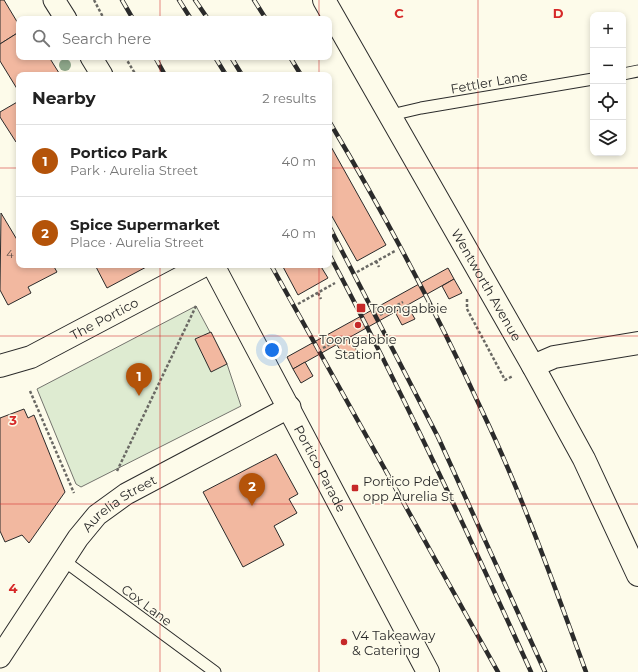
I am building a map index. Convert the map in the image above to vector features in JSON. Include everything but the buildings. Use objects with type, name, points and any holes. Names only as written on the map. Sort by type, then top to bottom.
[{"type":"main road","name":"Wentworth Avenue","points":[[324,0],[391,115],[584,459],[638,575]]},
{"type":"main road","name":"The Portico","points":[[0,366],[31,357],[199,268]]},
{"type":"main road","name":"Portico Parade","points":[[215,268],[290,407],[428,672]]},
{"type":"main road","points":[[533,366],[554,357],[638,343]]},
{"type":"street","points":[[54,0],[64,16]]},
{"type":"street","points":[[93,60],[100,72]]},
{"type":"street","name":"Aurelia Street","points":[[0,657],[88,524],[110,504],[290,407]]},
{"type":"lane","points":[[626,73],[638,71]]},
{"type":"lane","name":"Fettler Lane","points":[[391,115],[421,108],[590,80]]},
{"type":"lane","name":"Cox Lane","points":[[63,560],[215,672]]},
{"type":"path","points":[[94,0],[102,16]]},
{"type":"path","points":[[127,60],[134,72]]},
{"type":"path","points":[[357,272],[395,251]]},
{"type":"path","points":[[376,261],[379,268]]},
{"type":"path","points":[[298,304],[335,283]]},
{"type":"path","points":[[318,293],[321,299]]},
{"type":"path","points":[[466,295],[467,309],[505,380],[533,366]]},
{"type":"path","points":[[380,315],[403,302]]},
{"type":"path","points":[[117,471],[196,306]]},
{"type":"path","points":[[323,348],[345,336]]},
{"type":"path","points":[[30,391],[74,493]]},
{"type":"green space","points":[[196,306],[227,364],[241,406],[81,487],[76,484],[37,389]]},
{"type":"railway","points":[[122,0],[131,16]]},
{"type":"railway","points":[[179,0],[189,16]]},
{"type":"railway","points":[[195,0],[206,16]]},
{"type":"railway","points":[[254,0],[264,16]]},
{"type":"railway","points":[[157,60],[163,72]]},
{"type":"railway","points":[[217,60],[224,72]]},
{"type":"railway","points":[[233,60],[240,72]]},
{"type":"railway","points":[[292,60],[299,72]]},
{"type":"railway","points":[[332,126],[410,265],[498,445],[525,509],[586,672]]},
{"type":"railway","points":[[332,232],[438,437],[545,672]]},
{"type":"railway","points":[[332,260],[382,357],[433,462],[483,566],[531,672]]},
{"type":"railway","points":[[273,268],[498,672]]},
{"type":"place","name":"Toongabbie","points":[[361,308]]},
{"type":"place","name":"Toongabbie Station","points":[[358,325]]},
{"type":"place","name":"Portico Park","points":[[139,396]]},
{"type":"place","name":"Portico Pde opp Aurelia St","points":[[355,488]]},
{"type":"place","name":"Spice Supermarket","points":[[252,506]]},
{"type":"place","name":"V4 Takeaway & Catering","points":[[344,642]]}]
